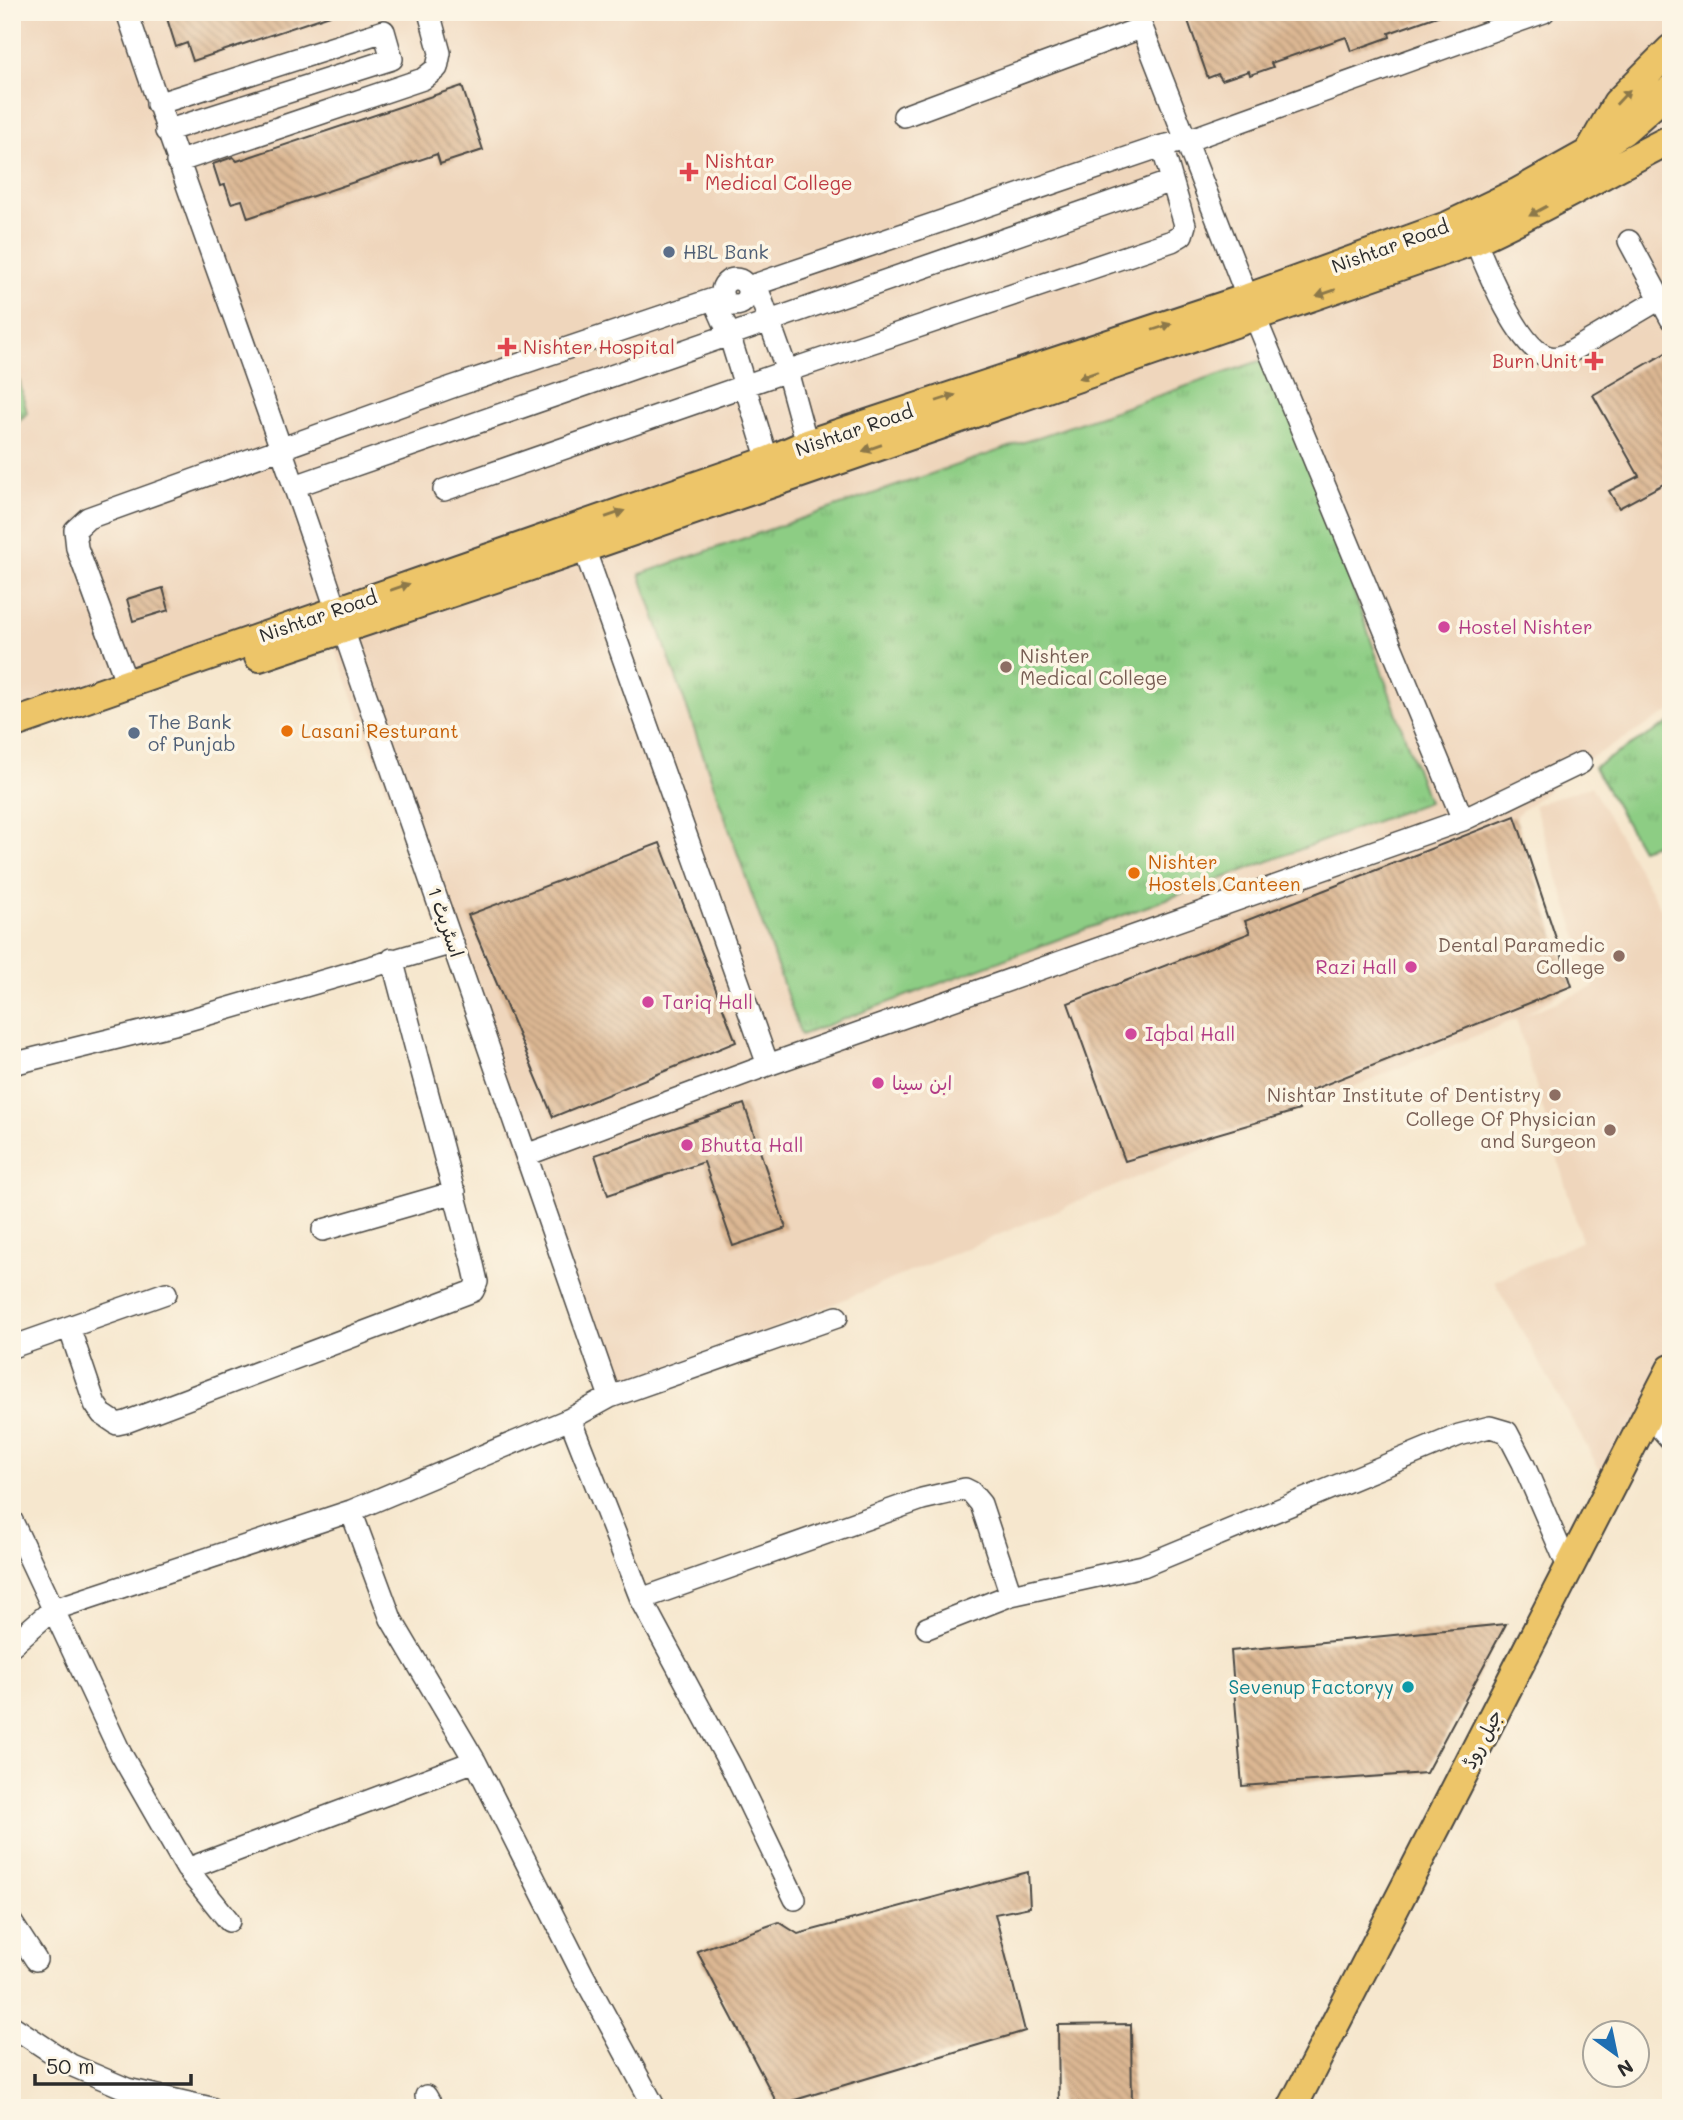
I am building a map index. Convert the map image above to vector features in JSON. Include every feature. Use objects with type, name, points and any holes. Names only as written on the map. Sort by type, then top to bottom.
[{"type":"main road","points":[[1592,165],[1617,103],[1671,49]]},
{"type":"main road","name":"Nishtar Road","points":[[12,724],[127,684],[340,619],[1252,308],[1475,240],[1531,215],[1592,165],[1623,131],[1671,89]]},
{"type":"main road","points":[[1592,165],[1671,139]]},
{"type":"main road","name":"Nishtar Road","points":[[1252,308],[1450,225],[1517,193],[1592,165]]},
{"type":"main road","name":"Nishtar Road","points":[[580,538],[768,461],[812,456]]},
{"type":"main road","name":"Nishtar Road","points":[[12,743],[340,619]]},
{"type":"main road","name":"جیل روڈ","points":[[1292,2108],[1671,1369]]},
{"type":"street","name":"اسٹریٹ 1","points":[[127,12],[166,131],[295,486],[610,1397]]},
{"type":"street","points":[[177,162],[423,79],[437,68],[440,53],[429,12]]},
{"type":"street","points":[[127,684],[77,548],[75,530],[88,518],[452,387],[718,298],[735,305],[743,303],[752,286],[1162,146],[1186,141],[1544,12]]},
{"type":"street","points":[[904,116],[1138,20],[1252,308],[1464,820]]},
{"type":"street","points":[[157,104],[384,31],[393,59],[166,131]]},
{"type":"street","points":[[444,490],[1172,242],[1182,235],[1185,225],[1162,146]]},
{"type":"street","points":[[295,486],[1172,181]]},
{"type":"street","points":[[1475,240],[1500,302],[1532,346],[1544,356],[1555,358],[1567,354],[1660,299]]},
{"type":"street","points":[[1629,241],[1671,319]]},
{"type":"street","points":[[752,286],[769,320],[812,456]]},
{"type":"street","points":[[718,298],[768,461]]},
{"type":"street","points":[[580,538],[768,1065]]},
{"type":"street","points":[[526,1155],[768,1065],[1464,820],[1581,763]]},
{"type":"street","points":[[12,1064],[178,1023],[453,943]]},
{"type":"street","points":[[69,1327],[95,1404],[109,1421],[117,1424],[473,1291],[477,1282],[392,959]]},
{"type":"street","points":[[323,1230],[455,1192]]},
{"type":"street","points":[[12,1347],[166,1293]]},
{"type":"street","points":[[12,1645],[52,1611],[351,1511],[570,1419],[610,1397],[837,1317]]},
{"type":"street","points":[[1648,1414],[1671,1440]]},
{"type":"street","points":[[570,1419],[641,1598],[732,1768],[794,1899]]},
{"type":"street","points":[[928,1628],[1011,1595],[1143,1566],[1459,1435],[1490,1427],[1507,1432],[1569,1569]]},
{"type":"street","points":[[641,1598],[922,1499],[965,1489],[981,1504],[1011,1595]]},
{"type":"street","points":[[351,1511],[391,1619],[475,1761],[582,1973],[655,2108]]},
{"type":"street","points":[[12,1521],[121,1754],[187,1869],[229,1921]]},
{"type":"street","points":[[187,1869],[475,1761]]},
{"type":"street","points":[[12,1923],[36,1960]]},
{"type":"street","points":[[12,2026],[71,2065],[127,2089],[212,2108]]},
{"type":"shaded area","name":"Nishter Medical College","points":[[12,12],[1671,12],[1671,711],[1582,763],[1515,816],[1572,986],[1522,1016],[1594,987],[1534,805],[1591,786],[1671,926],[1671,1377],[1611,1490],[1494,1281],[1582,1241],[1516,1019],[610,1397],[326,624],[12,732],[12,429],[27,412],[12,349]]},
{"type":"green space","points":[[12,349],[27,413],[12,429]]},
{"type":"green space","points":[[1271,357],[1428,802],[801,1035],[640,574]]},
{"type":"green space","points":[[1671,722],[1671,839],[1641,849],[1594,767]]},
{"type":"building","points":[[165,12],[330,12],[330,15],[193,61],[187,43],[176,47]]},
{"type":"building","points":[[1185,12],[1440,12],[1440,15],[1389,33],[1390,37],[1351,51],[1346,37],[1271,63],[1273,67],[1250,75],[1249,71],[1222,80],[1218,74],[1208,78]]},
{"type":"building","points":[[462,86],[483,150],[440,164],[437,154],[248,218],[242,200],[231,203],[225,185],[220,186],[213,164],[233,157],[237,161]]},
{"type":"building","name":"Burn Unit","points":[[1671,350],[1671,480],[1619,508],[1609,491],[1639,476],[1593,395]]},
{"type":"building","points":[[163,588],[169,610],[133,621],[127,599]]},
{"type":"building","points":[[1515,816],[1572,986],[1294,1097],[1299,1110],[1125,1161],[1068,1003],[1250,933],[1245,921]]},
{"type":"building","points":[[660,843],[736,1042],[553,1117],[468,915]]},
{"type":"building","points":[[744,1104],[786,1228],[733,1246],[704,1162],[608,1195],[595,1155]]},
{"type":"building","points":[[1506,1624],[1426,1773],[1242,1786],[1231,1651]]},
{"type":"building","points":[[1028,1872],[1030,1907],[995,1914],[1025,2031],[778,2105],[697,1951],[779,1922],[798,1934]]},
{"type":"building","points":[[1131,2024],[1132,2108],[1059,2108],[1058,2025]]},
{"type":"place","name":"Nishtar Medical College","points":[[689,172]]},
{"type":"place","name":"HBL Bank","points":[[669,252]]},
{"type":"place","name":"Nishter Hospital","points":[[507,347]]},
{"type":"place","name":"Burn Unit","points":[[1594,361]]},
{"type":"place","name":"Hostel Nishter","points":[[1444,627]]},
{"type":"place","name":"Nishter Medical College","points":[[1006,667]]},
{"type":"place","name":"Lasani Resturant","points":[[287,731]]},
{"type":"place","name":"The Bank of Punjab","points":[[134,733]]},
{"type":"place","name":"Nishter Hostels Canteen","points":[[1134,873]]},
{"type":"place","name":"Dental Paramedic College","points":[[1619,956]]},
{"type":"place","name":"Razi Hall","points":[[1411,967]]},
{"type":"place","name":"Tariq Hall","points":[[648,1002]]},
{"type":"place","name":"Iqbal Hall","points":[[1131,1034]]},
{"type":"place","name":"ابن سینا","points":[[878,1083]]},
{"type":"place","name":"Nishtar Institute of Dentistry","points":[[1555,1095]]},
{"type":"place","name":"College Of Physician and Surgeon","points":[[1610,1130]]},
{"type":"place","name":"Bhutta Hall","points":[[687,1145]]},
{"type":"place","name":"Sevenup Factoryy","points":[[1408,1687]]}]
